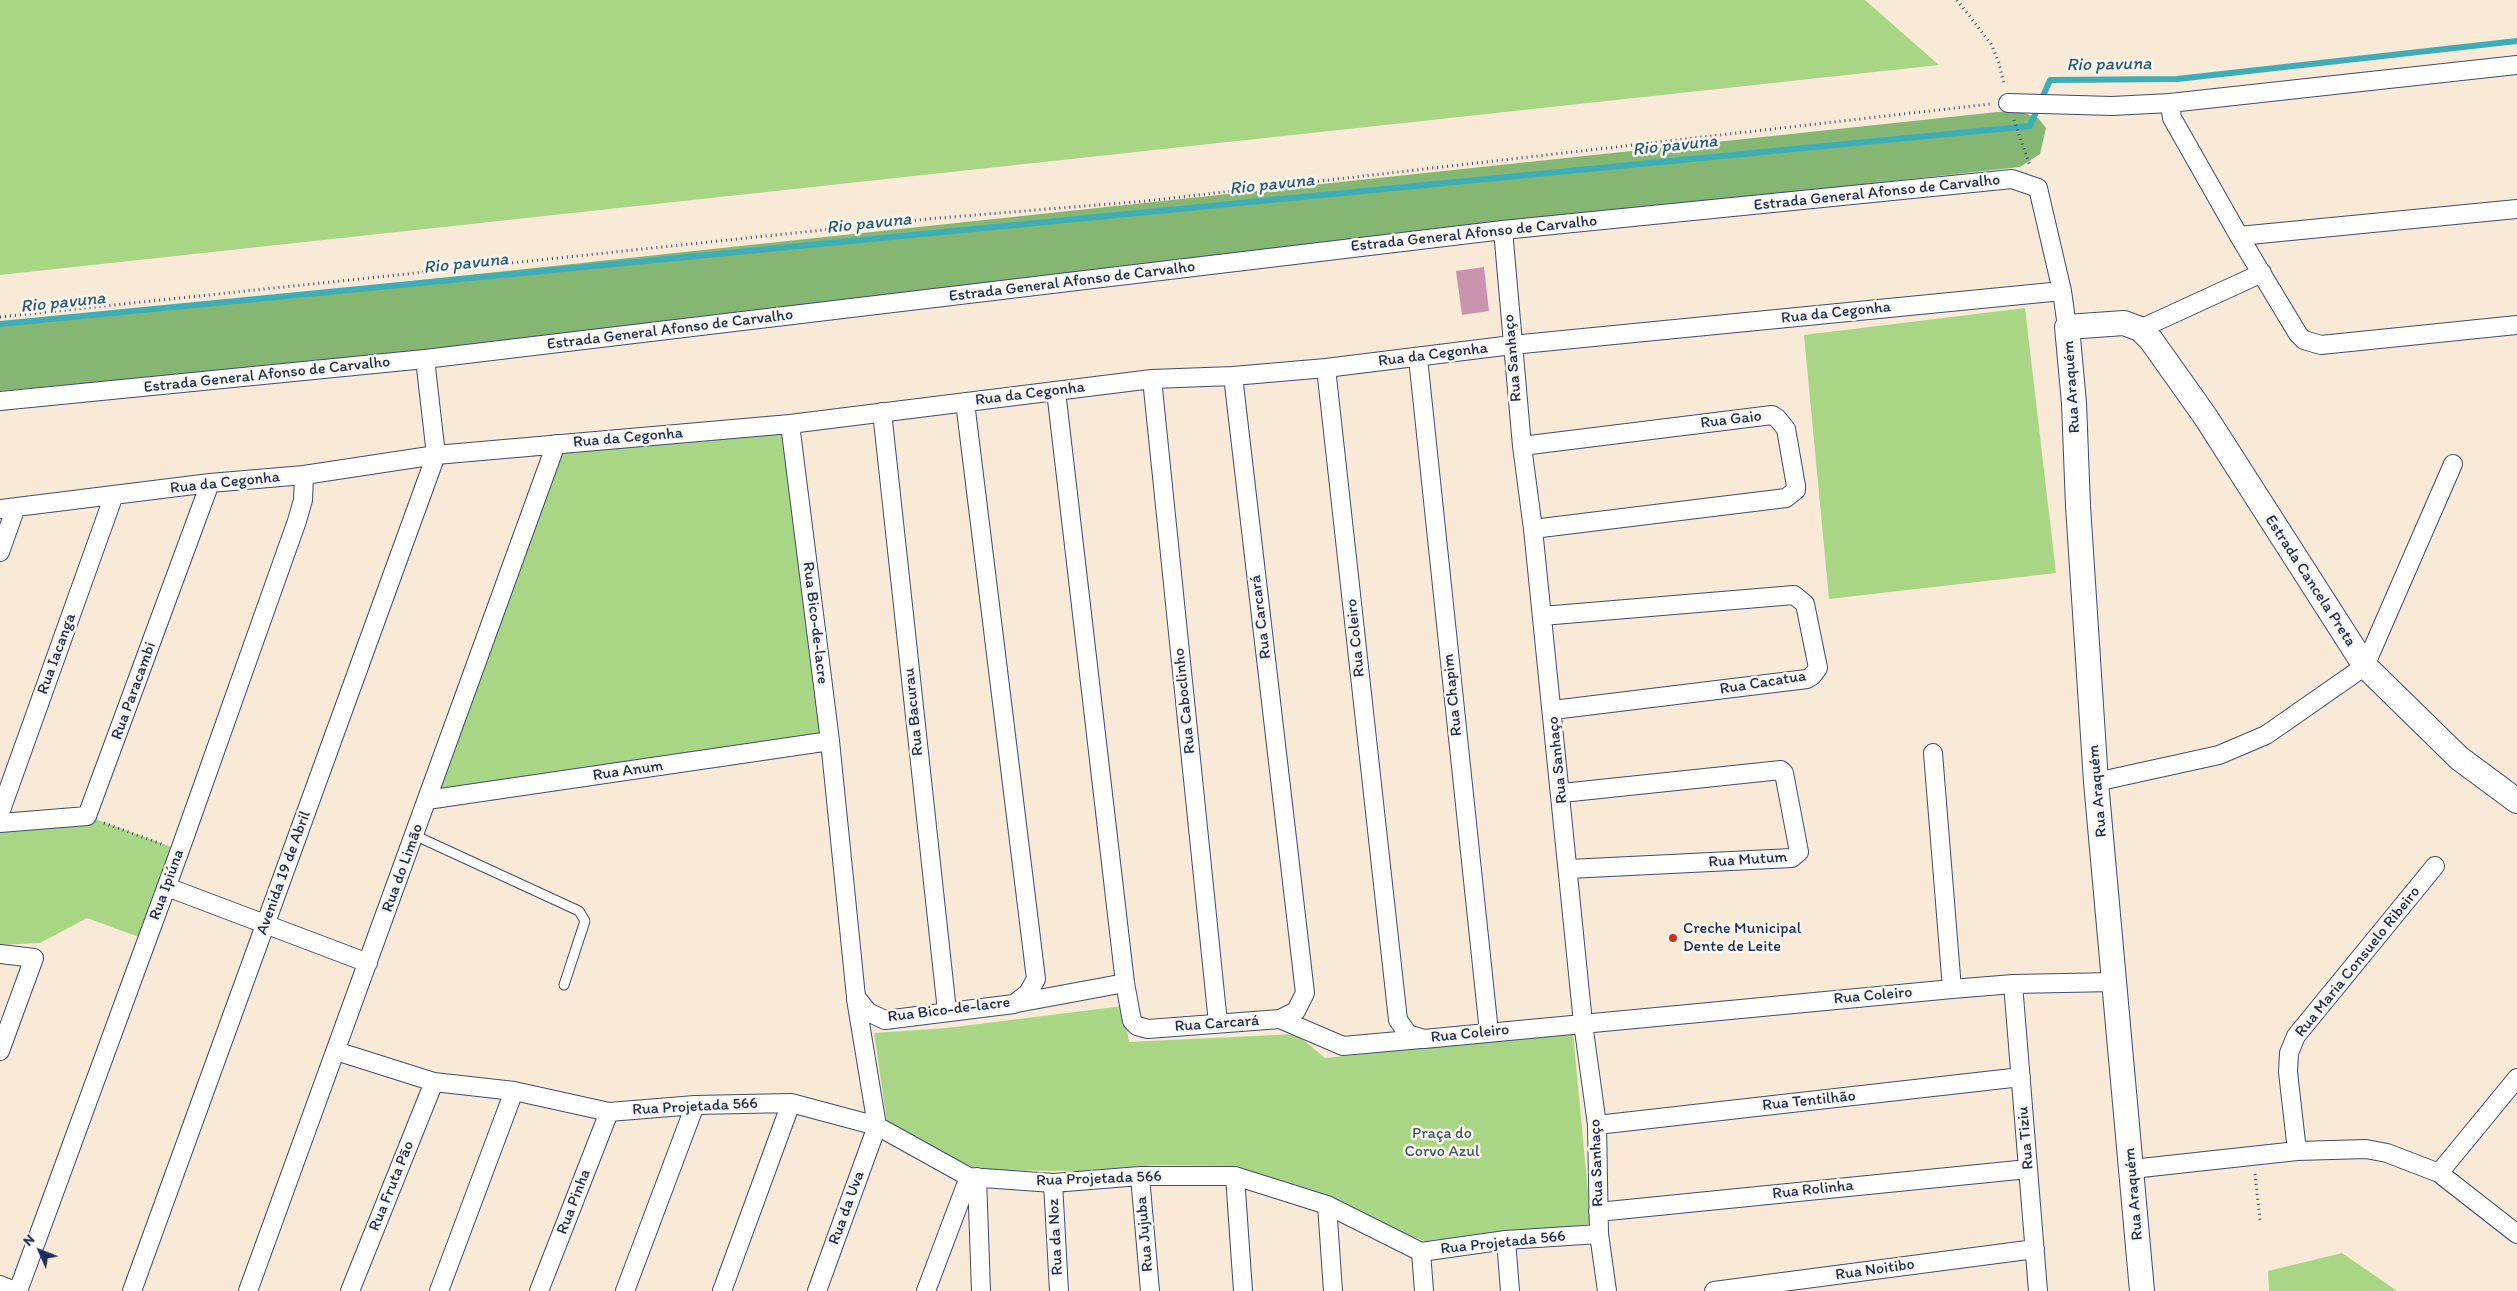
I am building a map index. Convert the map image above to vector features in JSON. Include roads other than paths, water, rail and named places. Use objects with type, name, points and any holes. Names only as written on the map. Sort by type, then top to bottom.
[{"type":"street","points":[[2008,103],[2112,106],[2170,102],[2517,65]]},
{"type":"street","points":[[2170,102],[2172,118],[2239,236],[2298,334],[2312,343],[2321,344],[2517,325]]},
{"type":"street","name":"Estrada General Afonso de Carvalho","points":[[0,401],[425,359],[1503,230],[2012,179],[2038,188],[2062,291]]},
{"type":"street","points":[[2239,236],[2517,208]]},
{"type":"street","name":"Rua Sanhaço","points":[[1503,230],[1522,446],[1562,793],[1583,1023],[1597,1125],[1599,1234],[1607,1291]]},
{"type":"street","points":[[2067,326],[2124,323],[2140,329],[2262,273]]},
{"type":"street","name":"Rua Araquém","points":[[2062,291],[2074,403],[2096,782],[2142,1291]]},
{"type":"street","name":"Rua da Cegonha","points":[[8,508],[210,483],[304,475],[436,455],[790,424],[1152,379],[1232,376],[1326,368],[1512,345],[2062,291]]},
{"type":"street","name":"Estrada Cancela Preta","points":[[2140,329],[2163,355],[2205,416],[2365,666],[2459,758],[2517,801]]},
{"type":"street","name":"Rua Chapim","points":[[1418,358],[1488,1032]]},
{"type":"street","points":[[425,359],[436,455]]},
{"type":"street","name":"Rua Coleiro","points":[[1326,368],[1398,1020],[1408,1034],[1424,1039],[1952,989],[2013,984],[2114,982]]},
{"type":"street","name":"Rua Carcará","points":[[1056,391],[1125,983],[1132,1021],[1136,1026],[1148,1029],[1280,1019],[1296,1011],[1305,993],[1232,376]]},
{"type":"street","name":"Rua Caboclinho","points":[[1152,379],[1218,1023]]},
{"type":"street","name":"Rua Bico-de-lacre","points":[[790,424],[830,741],[856,997],[868,1012],[885,1020],[1014,1004],[1028,993],[1036,979],[965,402]]},
{"type":"street","name":"Rua Bacurau","points":[[882,412],[947,1011]]},
{"type":"street","name":"Rua Gaio","points":[[1522,446],[1772,415],[1786,429],[1796,486],[1796,490],[1786,498],[1533,529]]},
{"type":"street","name":"Rua do Limão","points":[[248,1291],[556,444]]},
{"type":"street","name":"Avenida 19 de Abril","points":[[132,1291],[436,455]]},
{"type":"street","points":[[2096,782],[2219,755],[2266,735],[2365,666],[2452,464]]},
{"type":"street","name":"Rua Ipiúna","points":[[17,1291],[180,850],[297,521],[303,500],[304,475]]},
{"type":"street","name":"Rua Paracambi","points":[[0,823],[87,816],[210,483]]},
{"type":"street","name":"Rua Iacanga","points":[[0,813],[114,495]]},
{"type":"street","points":[[0,552],[8,508]]},
{"type":"street","name":"Rua Cacatua","points":[[1542,616],[1794,595],[1805,604],[1818,668],[1807,679],[1553,710]]},
{"type":"street","name":"Rua Anum","points":[[427,800],[830,741]]},
{"type":"street","points":[[1933,754],[1952,989]]},
{"type":"street","name":"Rua Mutum","points":[[1562,793],[1781,770],[1784,773],[1799,852],[1792,858],[1569,869]]},
{"type":"street","name":"Rua Maria Consuelo Ribeiro","points":[[2297,1151],[2288,1072],[2289,1053],[2296,1036],[2435,866]]},
{"type":"street","points":[[166,887],[368,963]]},
{"type":"street","points":[[0,954],[34,958],[0,1051]]},
{"type":"street","points":[[1014,1004],[1125,983]]},
{"type":"street","name":"Rua Tiziu","points":[[2013,984],[2038,1291]]},
{"type":"street","points":[[856,997],[877,1126]]},
{"type":"street","points":[[1280,1019],[1343,1046],[1424,1039]]},
{"type":"street","name":"Rua Projetada 566","points":[[336,1051],[434,1082],[514,1091],[609,1112],[695,1106],[790,1104],[877,1126],[973,1177],[1053,1183],[1140,1176],[1235,1176],[1327,1206],[1421,1252],[1506,1240],[1599,1234]]},
{"type":"street","name":"Rua Tentilhão","points":[[1597,1125],[2021,1077]]},
{"type":"street","points":[[2439,1173],[2517,1078]]},
{"type":"street","name":"Rua Fruta Pão","points":[[350,1291],[434,1082]]},
{"type":"street","points":[[440,1291],[514,1091]]},
{"type":"street","points":[[722,1291],[790,1104]]},
{"type":"street","points":[[625,1291],[695,1106]]},
{"type":"street","name":"Rua Pinha","points":[[539,1291],[609,1112]]},
{"type":"street","name":"Rua da Uva","points":[[817,1291],[877,1126]]},
{"type":"street","points":[[2132,1169],[2297,1151],[2366,1149],[2387,1152],[2439,1173],[2517,1234]]},
{"type":"street","name":"Rua Rolinha","points":[[1598,1212],[2028,1169]]},
{"type":"street","name":"Rua Jujuba","points":[[1140,1176],[1150,1291]]},
{"type":"street","points":[[1235,1176],[1243,1291]]},
{"type":"street","points":[[926,1291],[973,1177]]},
{"type":"street","points":[[973,1177],[981,1291]]},
{"type":"street","name":"Rua da Noz","points":[[1053,1183],[1059,1291]]},
{"type":"street","points":[[1327,1206],[1333,1291]]},
{"type":"street","points":[[1506,1240],[1510,1291]]},
{"type":"street","name":"Rua Noitibo","points":[[1714,1291],[2035,1249]]},
{"type":"street","points":[[1421,1252],[1424,1291]]},
{"type":"street","points":[[0,1285],[17,1291]]},
{"type":"lane","points":[[414,835],[579,911],[585,921],[564,985]]},
{"type":"waterway","name":"Rio pavuna","points":[[0,324],[2030,126],[2050,80],[2177,79],[2517,41]]},
{"type":"place","name":"Creche Municipal Dente de Leite","points":[[1673,938]]},
{"type":"park label","name":"Praça do Corvo Azul","points":[[1442,1143]]}]
